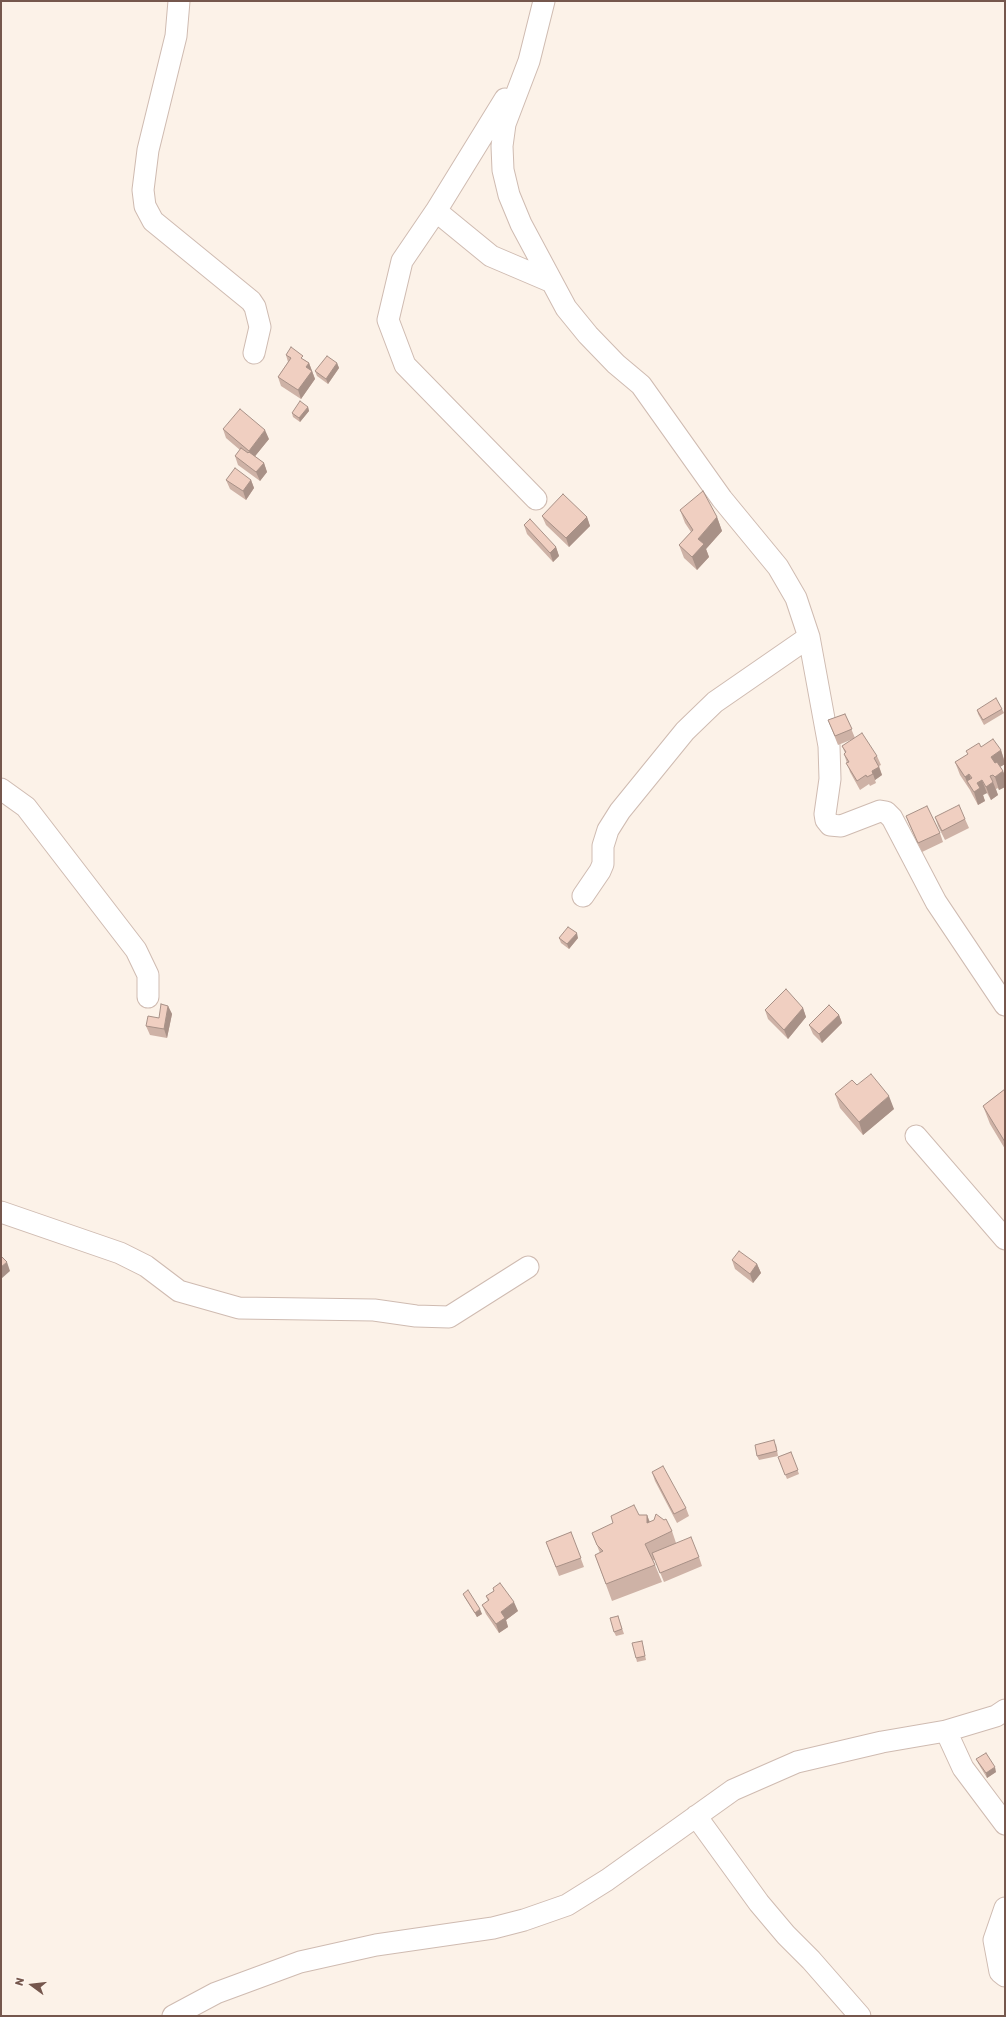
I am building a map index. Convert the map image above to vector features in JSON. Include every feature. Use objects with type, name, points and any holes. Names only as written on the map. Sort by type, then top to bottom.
[{"type":"street","points":[[179,1],[176,36],[148,150],[143,190],[145,206],[153,221],[251,301],[255,307],[260,327],[254,353]]},
{"type":"street","points":[[544,1],[529,61],[505,124],[502,146],[503,170],[509,195],[521,224],[566,308],[588,335],[616,364],[641,385],[722,499],[778,567],[796,598],[809,637],[829,746],[830,779],[825,814],[826,820],[830,825],[841,826],[880,811],[886,812],[892,818],[936,902],[1005,1005]]},
{"type":"street","points":[[529,61],[436,211],[402,261],[388,320],[405,365],[536,500]]},
{"type":"street","points":[[436,211],[491,256],[552,282]]},
{"type":"street","points":[[583,896],[603,864],[603,846],[608,830],[620,811],[685,731],[715,702],[809,637]]},
{"type":"street","points":[[1,789],[26,807],[136,950],[148,975],[148,997]]},
{"type":"street","points":[[916,1136],[1005,1239]]},
{"type":"street","points":[[1,1212],[120,1253],[146,1266],[179,1291],[239,1308],[374,1310],[416,1316],[449,1317],[528,1268]]},
{"type":"street","points":[[173,2016],[216,1993],[300,1962],[376,1946],[494,1928],[524,1920],[567,1905],[607,1880],[733,1790],[797,1762],[882,1742],[946,1732],[996,1716],[1005,1710]]},
{"type":"street","points":[[946,1732],[964,1768],[1005,1824]]},
{"type":"street","points":[[696,1816],[764,1908],[860,2016]]},
{"type":"street","points":[[1005,1908],[994,1940],[1000,1972],[1005,1976]]},
{"type":"building","points":[[291,347],[303,356],[301,358],[309,363],[306,367],[312,371],[298,390],[278,377],[291,358],[286,355]]},
{"type":"building","points":[[327,356],[337,363],[326,379],[315,371]]},
{"type":"building","points":[[300,401],[308,407],[299,418],[292,413]]},
{"type":"building","points":[[240,409],[265,430],[249,451],[223,429]]},
{"type":"building","points":[[241,448],[264,463],[256,472],[235,456]]},
{"type":"building","points":[[235,468],[251,480],[243,491],[226,480]]},
{"type":"building","points":[[703,491],[717,517],[698,539],[704,544],[692,557],[679,545],[693,530],[680,510]]},
{"type":"building","points":[[563,494],[587,517],[566,538],[542,516]]},
{"type":"building","points":[[530,519],[556,547],[550,553],[524,525]]},
{"type":"building","points":[[996,698],[1002,709],[983,720],[977,710]]},
{"type":"building","points":[[845,714],[852,729],[835,736],[828,720]]},
{"type":"building","points":[[862,733],[877,756],[874,758],[879,767],[872,771],[873,774],[867,777],[866,775],[857,781],[846,763],[849,762],[844,754],[846,752],[842,746]]},
{"type":"building","points":[[993,739],[1001,750],[991,757],[995,763],[997,762],[1003,771],[995,777],[993,775],[990,776],[993,782],[986,787],[982,780],[977,783],[980,788],[974,792],[967,781],[972,778],[969,774],[965,777],[955,762],[968,754],[966,751],[979,743],[981,747]]},
{"type":"building","points":[[959,805],[965,819],[942,831],[935,817]]},
{"type":"building","points":[[927,806],[940,833],[918,843],[906,816]]},
{"type":"building","points":[[568,927],[577,933],[567,944],[559,938]]},
{"type":"building","points":[[786,989],[803,1008],[784,1030],[765,1010]]},
{"type":"building","points":[[161,1004],[168,1006],[164,1029],[146,1026],[148,1016],[159,1018]]},
{"type":"building","points":[[829,1005],[839,1015],[819,1034],[809,1025]]},
{"type":"building","points":[[871,1074],[889,1096],[859,1122],[835,1094],[852,1080],[857,1085]]},
{"type":"building","points":[[1005,1089],[1005,1142],[983,1106]]},
{"type":"building","points":[[739,1251],[757,1264],[750,1274],[732,1260]]},
{"type":"building","points":[[1,1256],[7,1262],[1,1267]]},
{"type":"building","points":[[774,1440],[777,1451],[757,1456],[755,1445]]},
{"type":"building","points":[[791,1452],[798,1470],[785,1475],[778,1457]]},
{"type":"building","points":[[663,1466],[686,1508],[674,1514],[652,1472]]},
{"type":"building","points":[[634,1505],[639,1515],[647,1515],[647,1523],[654,1520],[656,1514],[664,1520],[666,1519],[672,1531],[645,1544],[655,1565],[606,1584],[595,1555],[603,1551],[597,1545],[592,1533],[613,1523],[611,1516]]},
{"type":"building","points":[[571,1532],[581,1558],[556,1567],[546,1542]]},
{"type":"building","points":[[691,1537],[699,1557],[660,1573],[652,1553]]},
{"type":"building","points":[[500,1583],[514,1602],[501,1612],[505,1618],[496,1624],[482,1605],[489,1600],[486,1596],[494,1591],[493,1588]]},
{"type":"building","points":[[468,1590],[480,1609],[475,1613],[463,1594]]},
{"type":"building","points":[[618,1616],[622,1629],[614,1632],[610,1618]]},
{"type":"building","points":[[642,1641],[645,1656],[636,1658],[632,1643]]},
{"type":"building","points":[[986,1753],[995,1767],[986,1773],[976,1759]]}]
